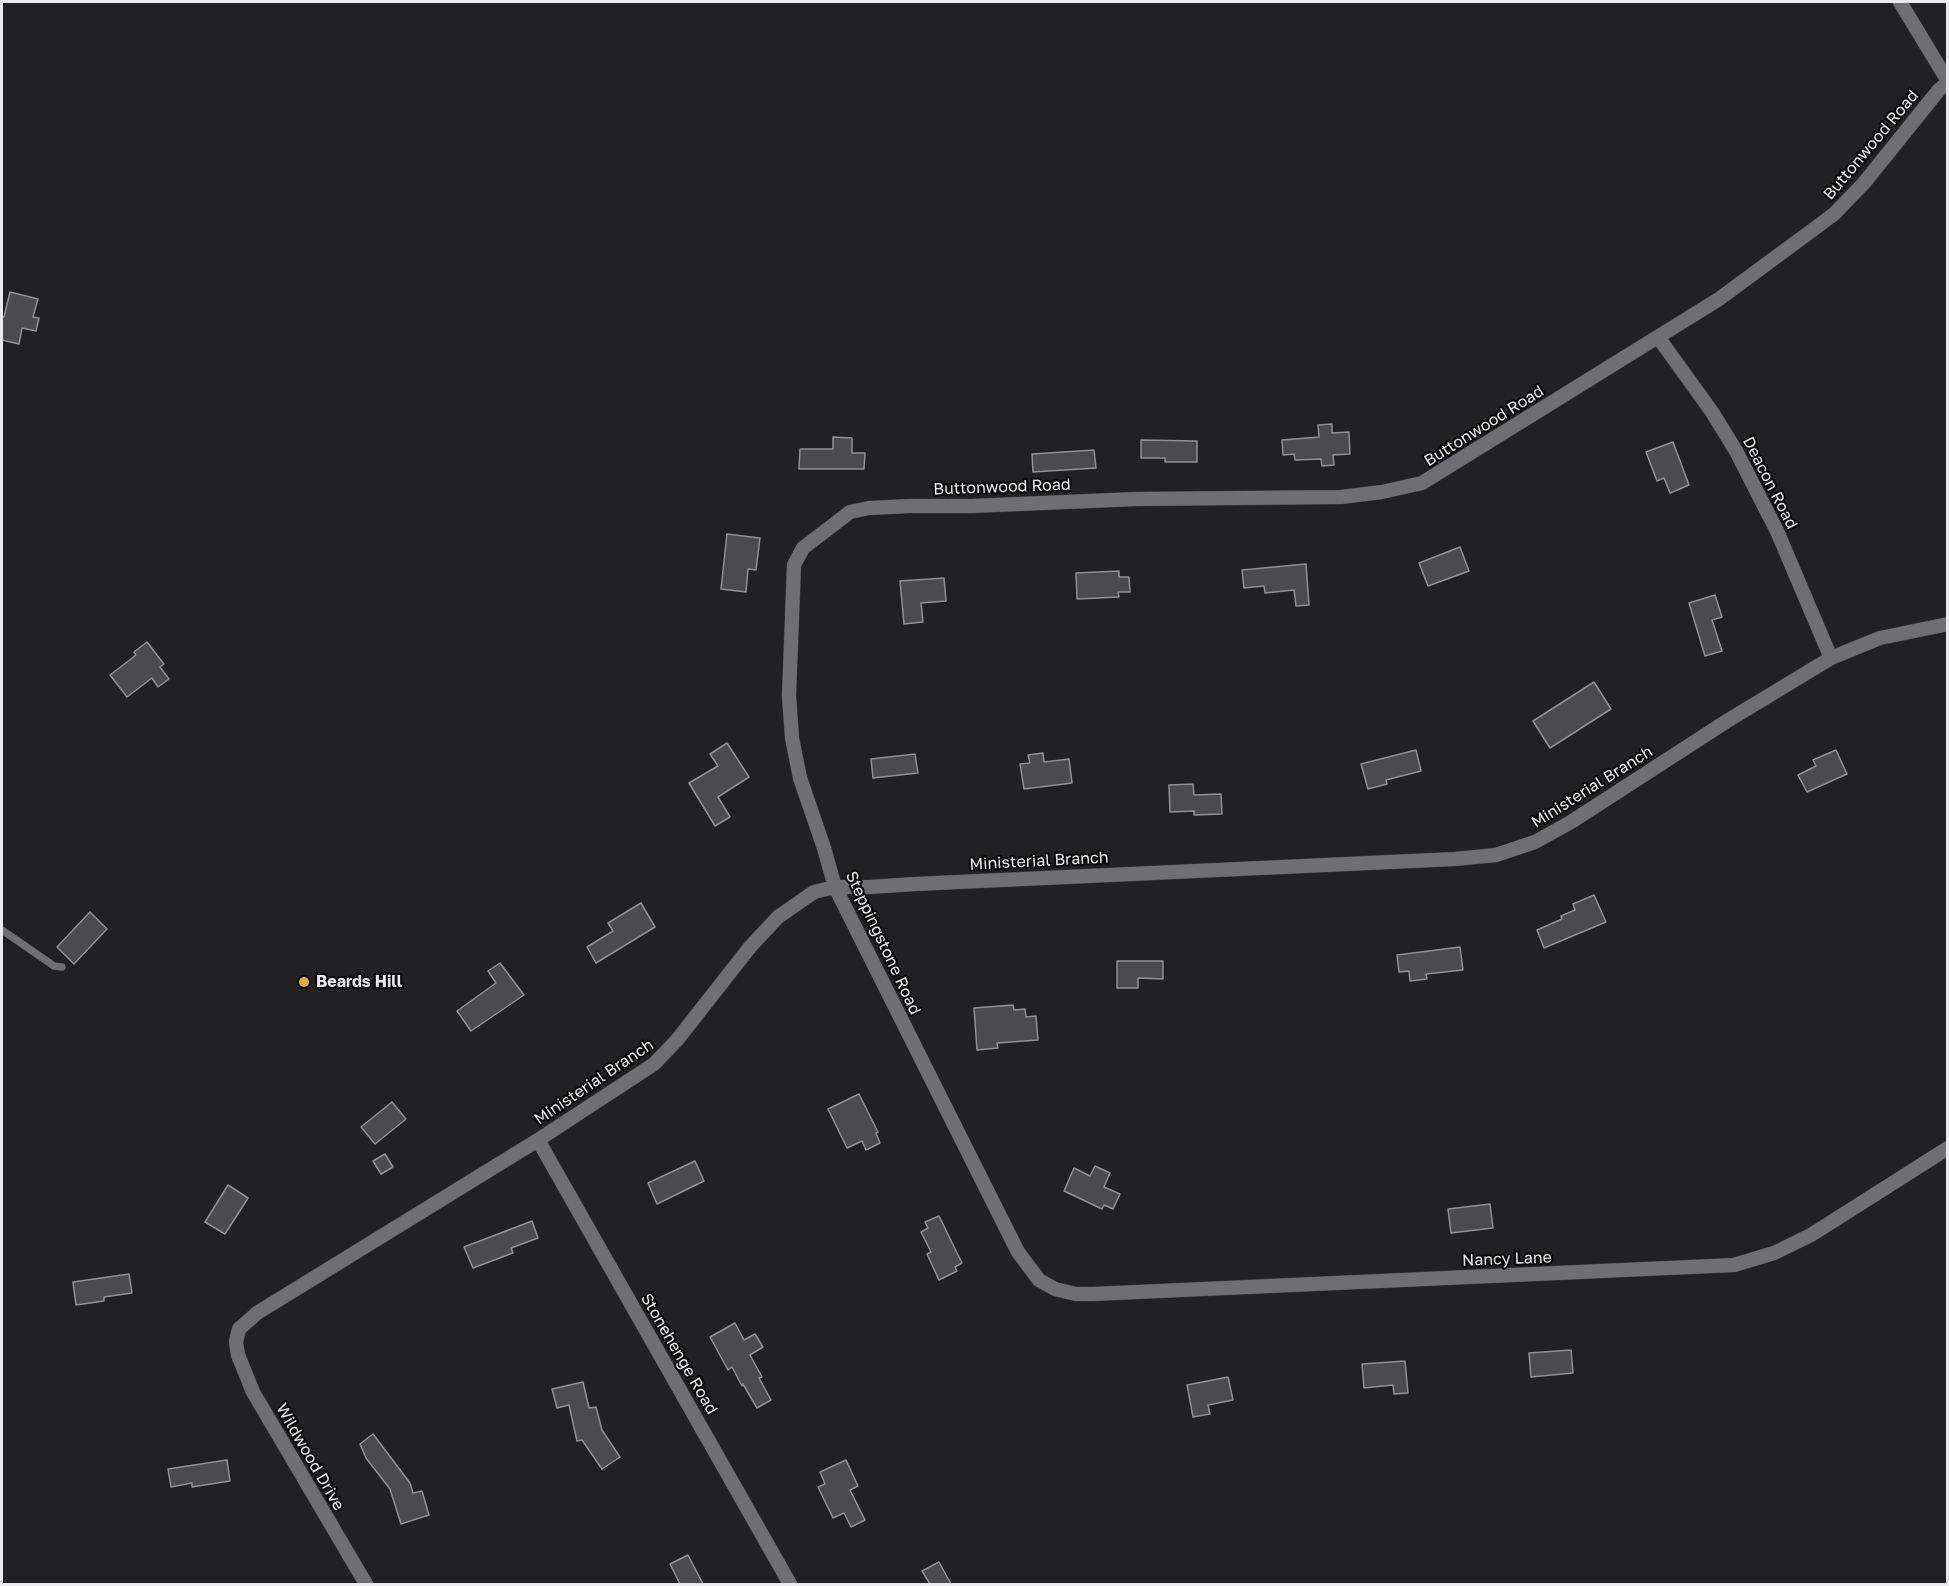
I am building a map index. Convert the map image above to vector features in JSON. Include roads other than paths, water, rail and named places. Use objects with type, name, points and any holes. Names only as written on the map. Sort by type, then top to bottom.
[{"type":"street","points":[[1900,2],[1947,82]]},
{"type":"street","name":"Buttonwood Road","points":[[822,533],[850,512],[869,508],[1136,499],[1341,497],[1382,492],[1422,483],[1719,299],[1834,213],[1864,183],[1947,82]]},
{"type":"street","name":"Deacon Road","points":[[1658,337],[1712,412],[1736,451],[1777,531],[1831,658]]},
{"type":"street","name":"Steppingstone Road","points":[[822,533],[803,548],[794,566],[790,718],[800,778],[825,848],[835,886],[1018,1252],[1039,1280]]},
{"type":"street","name":"Ministerial Branch","points":[[236,1342],[239,1329],[257,1313],[538,1140],[654,1064],[677,1040],[750,947],[778,917],[814,892],[835,886],[870,887],[1455,859],[1496,855],[1535,842],[1571,822],[1727,721],[1831,658],[1880,638],[1947,624]]},
{"type":"street","name":"Stonehenge Road","points":[[538,1140],[790,1584]]},
{"type":"street","name":"Nancy Lane","points":[[1039,1280],[1055,1289],[1076,1294],[1093,1294],[1734,1265],[1793,1245],[1947,1148]]},
{"type":"street","name":"Wildwood Drive","points":[[236,1342],[242,1367],[253,1392],[366,1584]]},
{"type":"lane","points":[[2,930],[54,966],[62,967]]},
{"type":"place","name":"Beards Hill","points":[[304,982]]}]
